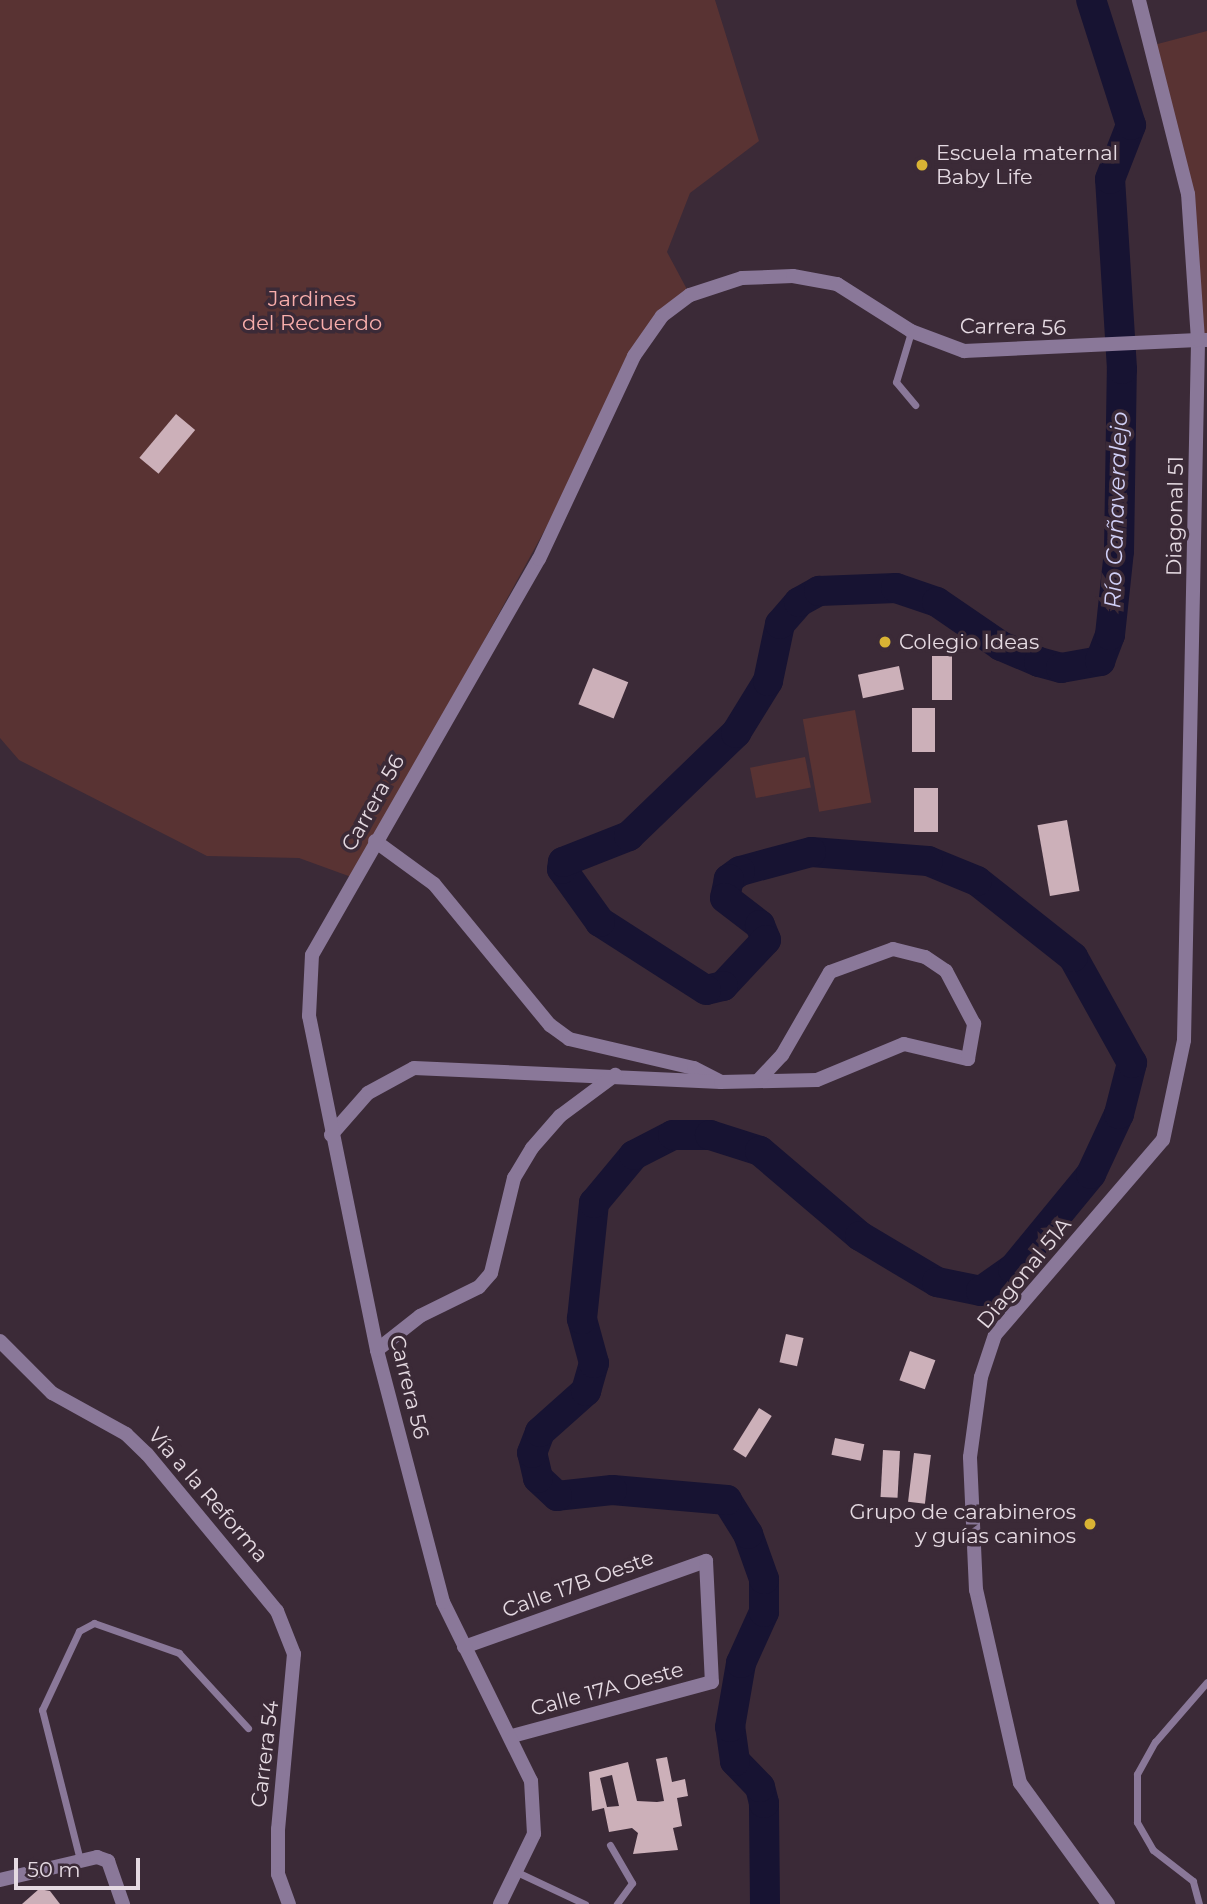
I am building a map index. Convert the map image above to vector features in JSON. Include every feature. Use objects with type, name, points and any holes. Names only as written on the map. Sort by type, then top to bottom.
[{"type":"street","name":"Diagonal 51","points":[[1139,0],[1184,179],[1203,340],[1184,1040]]},
{"type":"street","name":"Carrera 56","points":[[500,1904],[516,1878],[534,1834],[531,1782],[512,1736],[443,1602],[377,1350],[331,1135],[307,982],[312,955],[539,559],[634,356],[662,316],[690,295],[742,278],[793,276],[837,284],[911,331],[964,351],[1091,348],[1203,340]]},
{"type":"street","points":[[375,841],[453,903],[515,984],[569,1040],[694,1068],[721,1082]]},
{"type":"street","points":[[331,1135],[368,1093],[414,1068],[615,1075],[721,1082],[760,1079],[817,1080],[904,1044],[968,1059],[974,1024],[946,971],[925,957],[893,949],[830,972],[782,1055],[760,1079]]},
{"type":"street","name":"Diagonal 51A","points":[[1108,1904],[1020,1783],[976,1590],[970,1457],[981,1377],[995,1335],[1163,1140],[1184,1040]]},
{"type":"street","points":[[377,1350],[420,1316],[479,1287],[491,1273],[514,1178],[532,1148],[560,1116],[615,1075]]},
{"type":"street","name":"Vía a la Reforma","points":[[0,1341],[52,1393],[126,1434],[147,1454],[276,1611]]},
{"type":"street","name":"Calle 17B Oeste","points":[[464,1647],[706,1561],[712,1682]]},
{"type":"street","name":"Carrera 54","points":[[276,1611],[293,1654],[278,1829],[278,1874],[289,1904]]},
{"type":"street","name":"Calle 17A Oeste","points":[[512,1736],[712,1682]]},
{"type":"street","points":[[0,1881],[97,1857],[108,1861],[123,1904]]},
{"type":"lane","points":[[911,331],[896,382],[915,405]]},
{"type":"lane","points":[[80,1860],[42,1710],[79,1631],[94,1623],[179,1653],[248,1728]]},
{"type":"lane","points":[[1199,1904],[1194,1881],[1153,1850],[1138,1822],[1137,1774],[1154,1742],[1207,1682]]},
{"type":"lane","points":[[610,1845],[632,1883],[617,1904]]},
{"type":"lane","points":[[516,1878],[585,1904]]},
{"type":"green space","name":"Jardines del Recuerdo","points":[[0,0],[715,0],[759,141],[690,193],[667,252],[690,295],[662,316],[354,878],[299,858],[207,856],[19,760],[0,738]]},
{"type":"green space","points":[[1207,31],[1207,340],[1198,340],[1192,221],[1150,46]]},
{"type":"green space","points":[[855,710],[871,803],[819,812],[803,719]]},
{"type":"green space","points":[[805,757],[811,787],[756,798],[750,768]]},
{"type":"building","points":[[176,414],[195,430],[159,474],[139,458]]},
{"type":"building","points":[[932,656],[952,656],[952,700],[932,700]]},
{"type":"building","points":[[899,666],[904,689],[863,698],[858,675]]},
{"type":"building","points":[[593,668],[628,682],[614,718],[578,704]]},
{"type":"building","points":[[912,708],[935,708],[935,752],[912,752]]},
{"type":"building","points":[[914,788],[938,788],[938,832],[914,832]]},
{"type":"building","points":[[1067,820],[1080,891],[1050,896],[1037,825]]},
{"type":"building","points":[[786,1334],[804,1338],[797,1366],[779,1362]]},
{"type":"building","points":[[910,1351],[935,1360],[925,1389],[899,1380]]},
{"type":"building","points":[[759,1408],[772,1416],[746,1458],[733,1450]]},
{"type":"building","points":[[835,1438],[864,1444],[861,1461],[831,1455]]},
{"type":"building","points":[[883,1450],[900,1451],[898,1498],[881,1497]]},
{"type":"building","points":[[914,1453],[931,1455],[925,1504],[908,1502]]},
{"type":"building","points":[[667,1757],[672,1782],[685,1779],[688,1796],[677,1798],[682,1826],[673,1828],[678,1850],[633,1854],[638,1833],[632,1828],[609,1832],[604,1808],[592,1811],[589,1772],[628,1762],[637,1801],[664,1801],[656,1759]],"holes":[[[612,1775],[619,1806],[607,1807],[600,1778]]]},
{"type":"building","points":[[39,1889],[50,1891],[60,1904],[22,1904]]},
{"type":"waterway","name":"Río Cañaveralejo","points":[[765,1904],[764,1803],[760,1787],[735,1761],[730,1727],[741,1663],[764,1612],[764,1579],[748,1534],[727,1500],[612,1490],[557,1496],[538,1478],[532,1453],[540,1432],[586,1391],[594,1363],[582,1319],[594,1203],[634,1155],[673,1135],[710,1135],[760,1151],[860,1236],[937,1282],[981,1291],[1013,1269],[1091,1174],[1119,1114],[1132,1063],[1073,957],[977,881],[928,861],[811,852],[740,871],[729,879],[725,898],[760,925],[766,940],[723,986],[706,990],[600,922],[562,869],[563,862],[629,836],[736,733],[768,681],[780,624],[799,602],[819,591],[896,588],[937,602],[1001,646],[1039,662],[1061,668],[1100,661],[1110,635],[1119,551],[1122,369],[1110,179],[1131,125],[1091,0]]},
{"type":"place","name":"Escuela maternal Baby Life","points":[[922,165]]},
{"type":"place","name":"Colegio Ideas","points":[[885,642]]},
{"type":"place","name":"Grupo de carabineros y guías caninos","points":[[1090,1524]]}]
